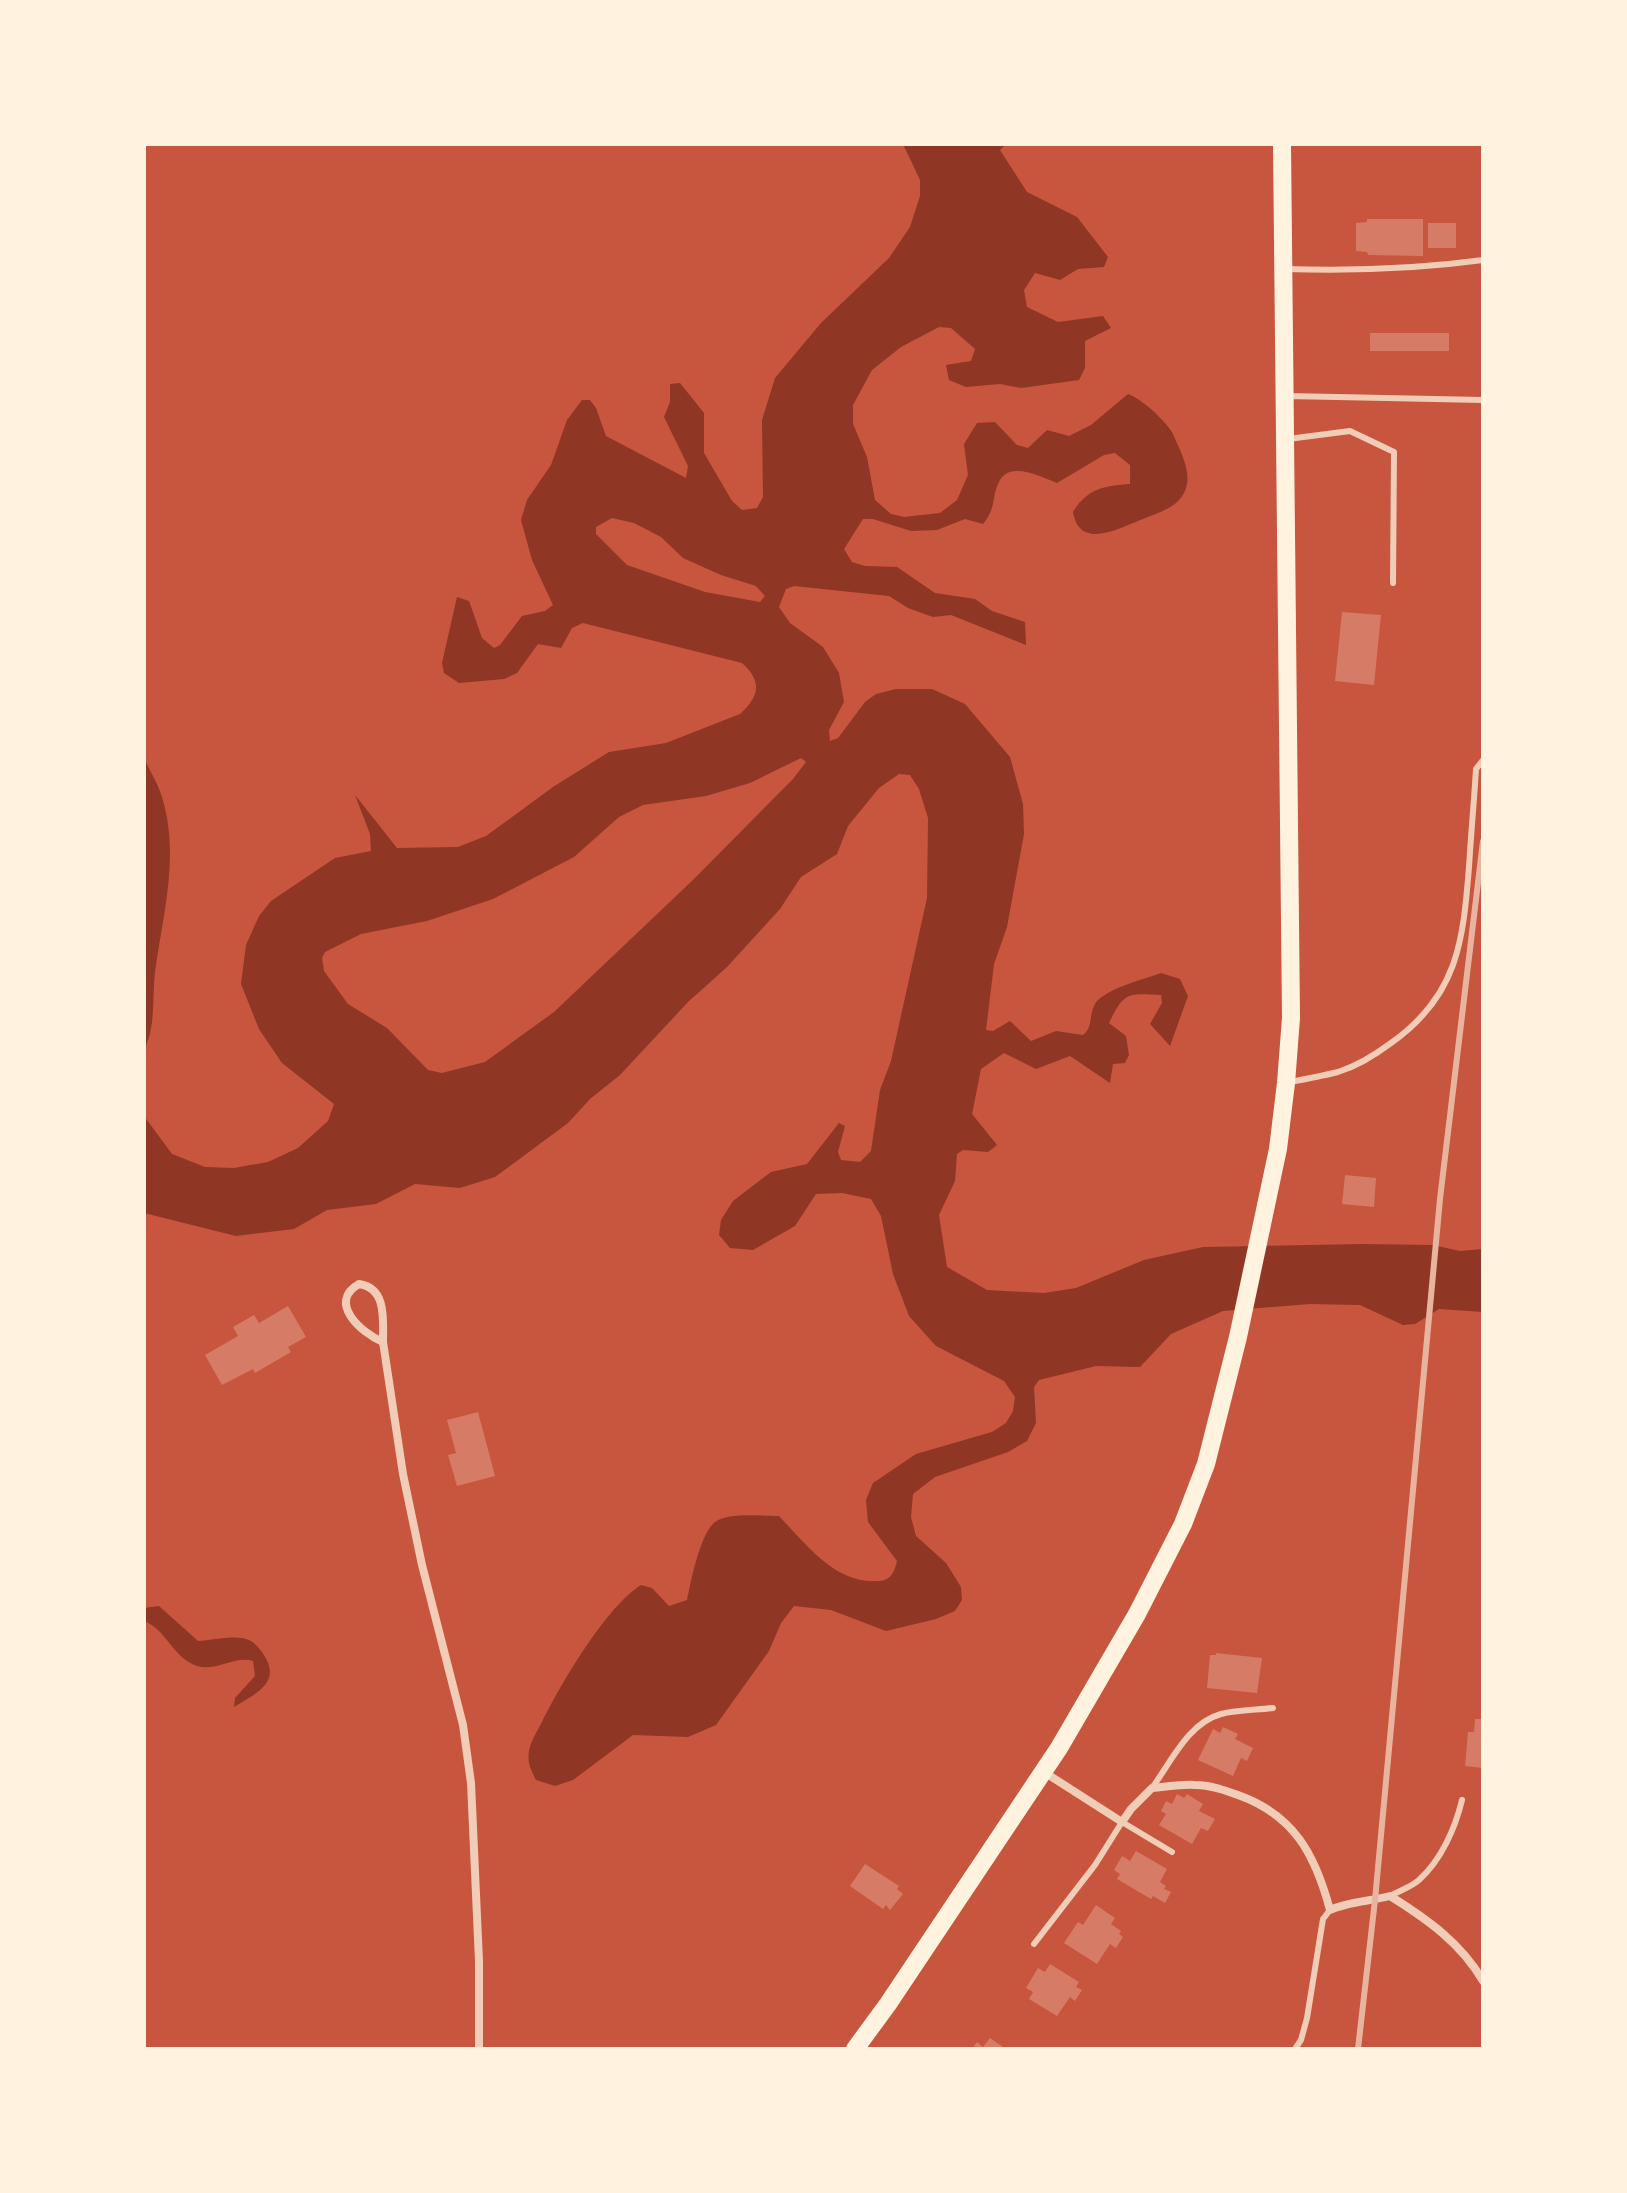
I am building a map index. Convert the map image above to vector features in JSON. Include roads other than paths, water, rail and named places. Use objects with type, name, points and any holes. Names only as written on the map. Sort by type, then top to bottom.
[{"type":"main road","points":[[855,2049],[1059,1748],[1137,1614],[1183,1524],[1206,1464],[1238,1337],[1278,1149],[1291,1002],[1282,144]]},
{"type":"street","points":[[383,1342],[369,1337],[354,1323],[347,1307],[346,1297],[359,1284],[369,1285],[379,1296],[383,1309],[383,1342],[406,1489],[463,1725],[471,1783],[479,1961],[479,2049]]},
{"type":"street","points":[[1043,1771],[1122,1822],[1152,1788],[1196,1785],[1223,1789],[1254,1801],[1279,1816],[1295,1831],[1313,1860],[1330,1910],[1390,1896],[1423,1916],[1446,1936],[1472,1963],[1483,1981]]},
{"type":"lane","points":[[1283,269],[1354,271],[1441,266],[1483,260]]},
{"type":"lane","points":[[1284,396],[1483,400]]},
{"type":"lane","points":[[1285,439],[1350,431],[1394,452],[1393,583]]},
{"type":"lane","points":[[1286,1083],[1340,1071],[1372,1057],[1406,1033],[1433,1004],[1449,977],[1460,947],[1476,769],[1483,760]]},
{"type":"lane","points":[[1152,1788],[1190,1734],[1206,1721],[1221,1714],[1273,1708]]},
{"type":"lane","points":[[1390,1896],[1414,1884],[1435,1862],[1451,1836],[1462,1800]]},
{"type":"lane","points":[[1034,1944],[1095,1865],[1122,1822],[1172,1852]]},
{"type":"lane","points":[[1295,2049],[1307,2018],[1323,1919],[1330,1910]]},
{"type":"railway","points":[[1358,2049],[1375,1900],[1440,1199],[1483,841]]}]
